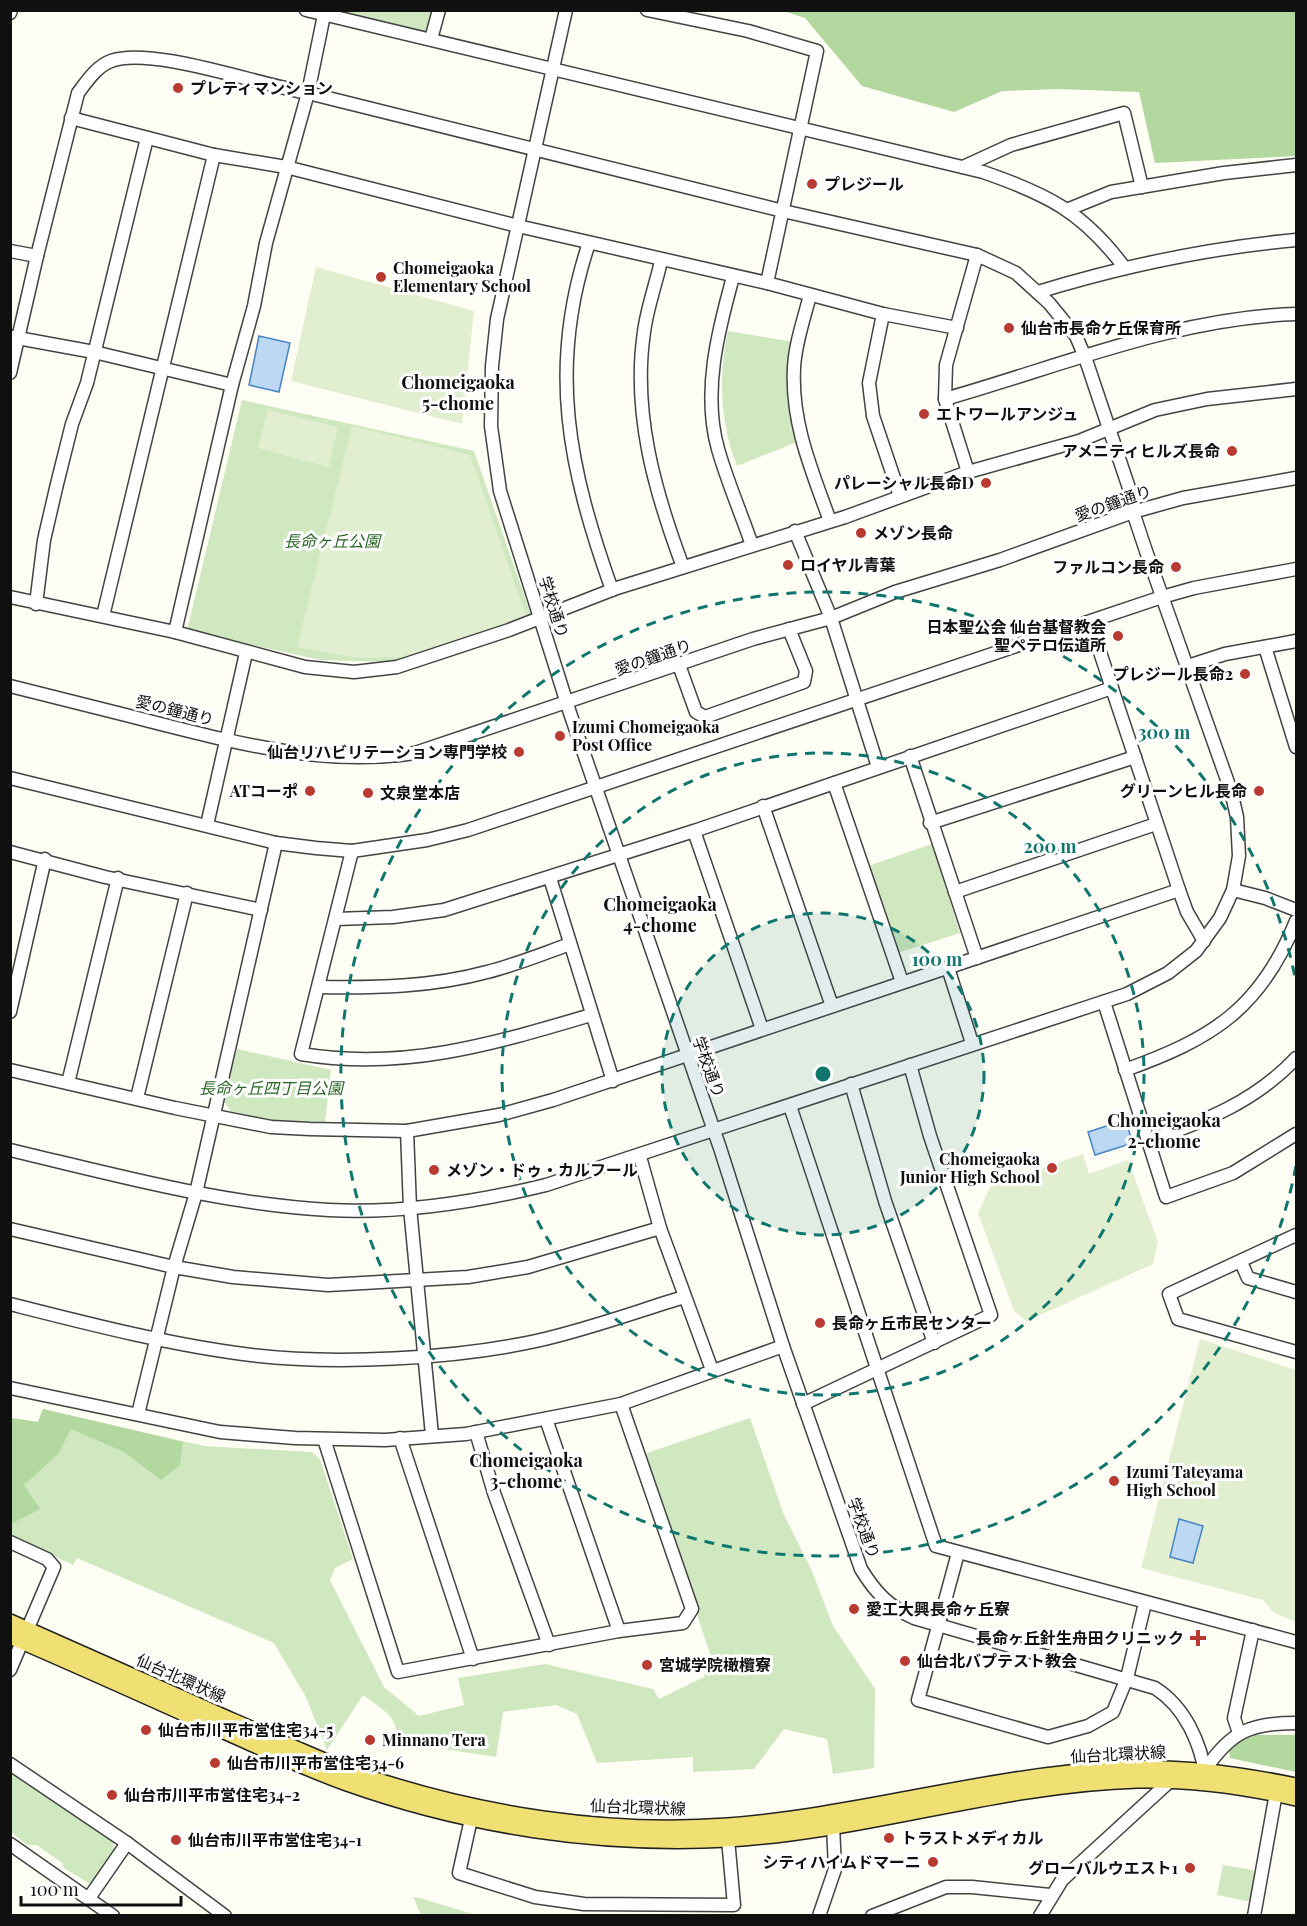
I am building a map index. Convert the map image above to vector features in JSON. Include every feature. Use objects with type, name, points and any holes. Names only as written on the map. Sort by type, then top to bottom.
[{"type":"main road","name":"仙台北環状線","points":[[10,1622],[21,1636],[345,1783],[471,1820],[595,1836],[728,1839],[833,1825],[1022,1792],[1170,1775]]},
{"type":"main road","name":"仙台北環状線","points":[[21,1636],[362,1775],[443,1798],[540,1818],[622,1825],[726,1826],[799,1819],[1065,1774],[1114,1769],[1296,1785]]},
{"type":"main road","name":"仙台北環状線","points":[[1206,1776],[1296,1798]]},
{"type":"street","points":[[306,10],[963,167],[1027,187],[1069,210],[1104,241],[1124,267]]},
{"type":"street","points":[[432,39],[439,10]]},
{"type":"street","name":"学校通り","points":[[566,10],[497,319],[492,366],[491,426],[500,491],[566,703],[714,1130],[783,1346],[861,1569],[876,1593],[896,1610],[937,1625],[1127,1678],[1155,1688],[1171,1699],[1184,1715],[1206,1776]]},
{"type":"street","points":[[647,10],[699,16],[817,51],[767,283]]},
{"type":"street","points":[[175,632],[286,166],[308,93],[324,15]]},
{"type":"street","points":[[10,373],[15,338],[78,93],[92,75],[108,62],[130,56],[154,57],[278,89],[308,93],[783,211],[977,255],[1016,273],[1038,291],[1076,336],[1131,494],[1133,512],[1162,597],[1231,790],[1237,817],[1239,856],[1233,890],[1204,941],[1168,973],[1104,1002],[972,1043],[640,1157],[507,1194],[410,1208],[331,1210],[250,1203],[196,1193],[10,1150]]},
{"type":"street","points":[[963,167],[1011,145],[1124,113],[1142,187]]},
{"type":"street","points":[[71,118],[214,155],[286,166],[518,226],[662,261],[767,283],[883,314],[957,328]]},
{"type":"street","points":[[36,604],[44,540],[57,484],[94,352],[147,138]]},
{"type":"street","points":[[103,616],[214,155]]},
{"type":"street","points":[[1069,210],[1111,192],[1224,173],[1296,165]]},
{"type":"street","points":[[1038,291],[1124,267],[1194,252],[1296,240]]},
{"type":"street","points":[[589,243],[569,315],[567,403],[570,434],[590,531],[612,590]]},
{"type":"street","points":[[10,251],[37,256]]},
{"type":"street","points":[[968,472],[945,399],[946,365],[977,255]]},
{"type":"street","points":[[662,261],[644,332],[641,414],[660,505],[682,567]]},
{"type":"street","points":[[733,277],[713,361],[713,408],[717,448],[752,544]]},
{"type":"street","points":[[810,295],[794,366],[794,405],[801,440],[830,521]]},
{"type":"street","points":[[883,314],[868,383],[873,416],[900,496]]},
{"type":"street","points":[[945,399],[1165,333],[1223,320],[1296,314]]},
{"type":"street","points":[[15,338],[94,352],[232,385]]},
{"type":"street","points":[[10,597],[175,632],[246,653],[305,667],[344,671],[397,667],[540,619],[612,590],[830,521],[968,472],[1108,430],[1155,410],[1219,397],[1296,389]]},
{"type":"street","name":"愛の鐘通り","points":[[10,686],[227,740],[303,755],[377,759],[415,753],[753,639],[831,618],[895,592],[1000,560],[1133,512],[1183,498],[1296,478]]},
{"type":"street","points":[[795,531],[831,618],[878,767]]},
{"type":"street","points":[[10,778],[276,843],[352,851],[427,840],[468,830],[596,789],[1162,597],[1194,588],[1296,569]]},
{"type":"street","points":[[1090,622],[1179,890],[1187,912],[1204,941]]},
{"type":"street","points":[[678,665],[696,712],[705,717],[804,682],[806,671],[789,629]]},
{"type":"street","points":[[1188,666],[1225,654],[1296,641]]},
{"type":"street","points":[[1265,647],[1296,747]]},
{"type":"street","points":[[207,825],[246,653]]},
{"type":"street","points":[[336,919],[393,917],[444,910],[694,831],[1112,688]]},
{"type":"street","points":[[910,756],[930,823],[977,958]]},
{"type":"street","points":[[930,823],[1135,757]]},
{"type":"street","points":[[834,783],[903,982]]},
{"type":"street","points":[[763,807],[832,1006]]},
{"type":"street","points":[[955,892],[1156,824]]},
{"type":"street","points":[[694,831],[762,1029]]},
{"type":"street","points":[[138,1414],[174,1267],[196,1193],[276,843]]},
{"type":"street","points":[[352,851],[301,1054],[339,1060],[402,1059],[509,1039],[591,1015]]},
{"type":"street","points":[[10,852],[261,910]]},
{"type":"street","points":[[10,1012],[45,860]]},
{"type":"street","points":[[68,1083],[118,878]]},
{"type":"street","points":[[550,878],[613,1081]]},
{"type":"street","points":[[10,1070],[271,1126],[406,1131],[499,1115],[613,1081],[686,1054],[1179,890]]},
{"type":"street","points":[[1233,890],[1265,898],[1296,910]]},
{"type":"street","points":[[137,1098],[187,894]]},
{"type":"street","points":[[1125,1071],[1189,1046],[1248,1001],[1268,976],[1287,945],[1296,921]]},
{"type":"street","points":[[319,987],[392,987],[438,982],[487,972],[570,944]]},
{"type":"street","points":[[948,968],[972,1043]]},
{"type":"street","points":[[1104,1002],[1166,1197],[1233,1173],[1296,1134]]},
{"type":"street","points":[[1148,1141],[1223,1113],[1260,1089],[1296,1058]]},
{"type":"street","points":[[803,1404],[991,1315],[930,1136],[910,1065]]},
{"type":"street","points":[[851,1084],[885,1201],[934,1343]]},
{"type":"street","points":[[790,1106],[848,1287],[879,1370],[936,1546],[1296,1642]]},
{"type":"street","points":[[406,1131],[410,1208],[432,1435]]},
{"type":"street","points":[[640,1157],[660,1228],[712,1370]]},
{"type":"street","points":[[10,1229],[174,1267],[285,1283],[328,1285],[468,1277],[528,1267],[660,1228]]},
{"type":"street","points":[[1296,1235],[1169,1294],[1178,1319],[1296,1352]]},
{"type":"street","points":[[1241,1262],[1248,1278],[1296,1292]]},
{"type":"street","points":[[10,1304],[158,1338],[250,1355],[285,1358],[424,1356],[536,1341],[684,1297]]},
{"type":"street","points":[[10,1388],[138,1414],[181,1426],[220,1432],[324,1439],[400,1438],[476,1432],[621,1404],[783,1346]]},
{"type":"street","points":[[324,1439],[398,1672],[619,1631],[683,1623],[692,1609],[621,1404]]},
{"type":"street","points":[[546,1419],[619,1631]]},
{"type":"street","points":[[476,1432],[494,1493],[549,1645]]},
{"type":"street","points":[[400,1438],[473,1659]]},
{"type":"street","points":[[10,1542],[47,1559],[54,1568],[21,1636],[10,1670]]},
{"type":"street","points":[[958,1553],[918,1700],[984,1720],[1048,1737],[1088,1726],[1113,1712],[1127,1678],[1145,1603]]},
{"type":"street","points":[[1239,1733],[1234,1718],[1253,1630]]},
{"type":"street","points":[[1206,1776],[1220,1747],[1239,1733],[1267,1723],[1296,1723]]},
{"type":"street","points":[[10,1764],[127,1843],[225,1916]]},
{"type":"street","points":[[1040,1916],[1050,1895],[1076,1866],[1170,1775]]},
{"type":"street","points":[[1254,1916],[1276,1793]]},
{"type":"street","points":[[471,1820],[459,1873],[535,1898],[584,1904],[734,1905],[728,1839]]},
{"type":"street","points":[[819,1916],[835,1869],[833,1825]]},
{"type":"street","points":[[89,1898],[127,1843]]},
{"type":"street","points":[[10,1844],[113,1916]]},
{"type":"street","points":[[872,1916],[946,1887],[972,1887],[1050,1895]]},
{"type":"green space","points":[[329,11],[433,11],[426,34]]},
{"type":"green space","points":[[783,11],[1296,11],[1296,156],[1155,163],[1139,92],[1059,89],[1002,91],[954,112],[862,86],[805,18]]},
{"type":"green space","points":[[316,267],[474,311],[462,424],[291,381]]},
{"type":"green space","points":[[728,331],[794,342],[797,442],[737,466],[727,433],[722,399],[723,365]]},
{"type":"green space","name":"長命ヶ丘公園","points":[[242,400],[474,451],[531,615],[391,662],[321,660],[187,631]]},
{"type":"green space","points":[[268,410],[338,427],[329,467],[258,448]]},
{"type":"green space","points":[[352,426],[470,455],[527,619],[408,657],[357,658],[297,647]]},
{"type":"green space","points":[[932,844],[960,933],[897,953],[868,866]]},
{"type":"green space","name":"長命ヶ丘四丁目公園","points":[[237,1049],[331,1070],[325,1122],[276,1121],[231,1111],[223,1100]]},
{"type":"green space","points":[[1083,1154],[1089,1174],[1128,1160],[1158,1242],[1153,1264],[1027,1321],[1014,1311],[978,1213],[990,1187]]},
{"type":"green space","points":[[1200,1339],[1296,1370],[1296,1622],[1274,1613],[1263,1600],[1141,1568]]},
{"type":"green space","points":[[43,1409],[204,1446],[312,1452],[320,1459],[353,1559],[335,1568],[330,1580],[384,1687],[419,1716],[464,1705],[458,1678],[545,1664],[653,1689],[659,1699],[704,1677],[710,1654],[644,1454],[750,1418],[784,1515],[812,1571],[833,1626],[875,1689],[874,1768],[833,1774],[827,1739],[784,1729],[754,1769],[693,1772],[693,1757],[597,1763],[577,1714],[556,1705],[503,1712],[496,1757],[397,1742],[397,1733],[392,1719],[383,1709],[363,1695],[327,1750],[306,1697],[274,1643],[77,1558],[73,1565],[11,1535],[10,1418],[38,1422]]},
{"type":"green space","points":[[43,1409],[183,1442],[180,1465],[161,1480],[124,1452],[71,1429],[58,1454],[24,1485],[40,1509],[11,1524],[11,1418],[38,1422]]},
{"type":"green space","points":[[1253,1735],[1296,1735],[1296,1772],[1230,1758],[1229,1749],[1240,1740]]},
{"type":"green space","points":[[10,1767],[112,1838],[115,1851],[92,1885],[64,1868],[62,1863],[37,1845],[27,1845],[11,1832]]},
{"type":"green space","points":[[1223,1865],[1253,1870],[1256,1877],[1251,1902],[1217,1895]]},
{"type":"green space","points":[[413,1897],[420,1898],[476,1915],[421,1915]]},
{"type":"water","points":[[259,336],[290,343],[279,392],[249,385]]},
{"type":"water","points":[[1125,1120],[1133,1143],[1095,1155],[1088,1132]]},
{"type":"water","points":[[1179,1519],[1203,1526],[1193,1563],[1170,1557]]},
{"type":"place","name":"プレティマンション","points":[[178,88]]},
{"type":"place","name":"プレジール","points":[[812,184]]},
{"type":"place","name":"Chomeigaoka Elementary School","points":[[381,277]]},
{"type":"place","name":"仙台市長命ケ丘保育所","points":[[1009,328]]},
{"type":"place","name":"エトワールアンジュ","points":[[924,414]]},
{"type":"place","name":"アメニティヒルズ長命","points":[[1232,451]]},
{"type":"place","name":"パレーシャル長命D","points":[[986,483]]},
{"type":"place","name":"メゾン長命","points":[[861,533]]},
{"type":"place","name":"ロイヤル青葉","points":[[788,565]]},
{"type":"place","name":"ファルコン長命","points":[[1176,567]]},
{"type":"place","name":"日本聖公会 仙台基督教会 聖ペテロ伝道所","points":[[1118,636]]},
{"type":"place","name":"プレジール長命2","points":[[1245,674]]},
{"type":"place","name":"Izumi Chomeigaoka Post Office","points":[[560,736]]},
{"type":"place","name":"仙台リハビリテーション専門学校","points":[[519,752]]},
{"type":"place","name":"ATコーポ","points":[[310,791]]},
{"type":"place","name":"グリーンヒル長命","points":[[1259,791]]},
{"type":"place","name":"文泉堂本店","points":[[368,793]]},
{"type":"place","name":"Chomeigaoka Junior High School","points":[[1052,1168]]},
{"type":"place","name":"メゾン・ドゥ・カルフール","points":[[434,1170]]},
{"type":"place","name":"長命ヶ丘市民センター","points":[[820,1323]]},
{"type":"place","name":"Izumi Tateyama High School","points":[[1114,1481]]},
{"type":"place","name":"愛工大興長命ヶ丘寮","points":[[854,1609]]},
{"type":"place","name":"長命ヶ丘針生舟田クリニック","points":[[1198,1638]]},
{"type":"place","name":"仙台北バプテスト教会","points":[[905,1661]]},
{"type":"place","name":"宮城学院橄欖寮","points":[[647,1665]]},
{"type":"place","name":"仙台市川平市営住宅34-5","points":[[146,1730]]},
{"type":"place","name":"Minnano Tera","points":[[370,1740]]},
{"type":"place","name":"仙台市川平市営住宅34-6","points":[[215,1763]]},
{"type":"place","name":"仙台市川平市営住宅34-2","points":[[112,1795]]},
{"type":"place","name":"トラストメディカル","points":[[889,1838]]},
{"type":"place","name":"仙台市川平市営住宅34-1","points":[[176,1840]]},
{"type":"place","name":"シティハイムドマーニ","points":[[933,1862]]},
{"type":"place","name":"グローバルウエスト1","points":[[1190,1868]]},
{"type":"district","name":"Chomeigaoka 5-chome","points":[[458,394]]},
{"type":"district","name":"Chomeigaoka 4-chome","points":[[660,915]]},
{"type":"district","name":"Chomeigaoka 2-chome","points":[[1164,1131]]},
{"type":"district","name":"Chomeigaoka 3-chome","points":[[526,1471]]}]
